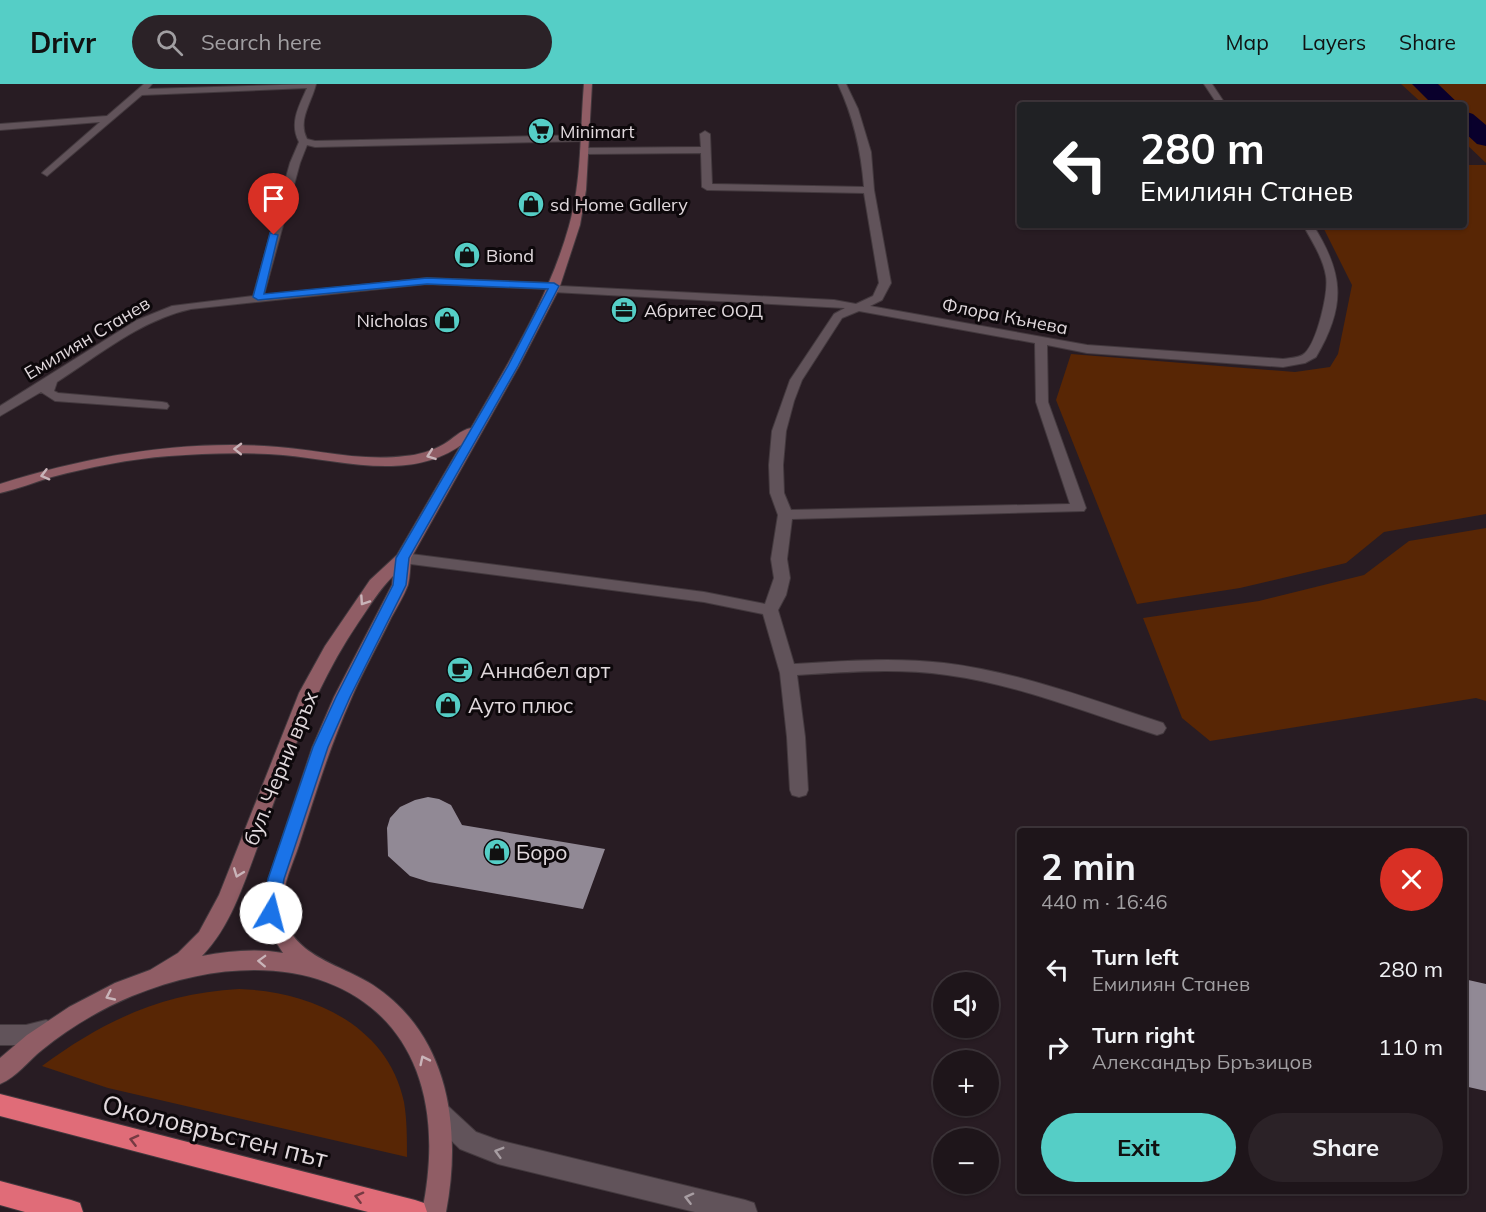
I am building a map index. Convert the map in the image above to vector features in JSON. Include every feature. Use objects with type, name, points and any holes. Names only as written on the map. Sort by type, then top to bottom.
[{"type":"highway","name":"Околовръстен път","points":[[0,1105],[415,1212]]},
{"type":"highway","points":[[0,1193],[71,1212]]},
{"type":"main road","name":"бул. Черни връх","points":[[158,976],[185,960],[206,938],[229,896],[286,746],[309,693],[332,650],[376,584],[403,558],[513,366],[554,287],[575,225],[585,151],[588,84]]},
{"type":"main road","points":[[0,489],[75,467],[188,450],[248,449],[382,463],[411,461],[442,451],[479,423]]},
{"type":"main road","name":"бул. Черни връх","points":[[320,970],[303,959],[282,938],[271,913],[272,898],[321,747],[347,688],[400,585],[403,558]]},
{"type":"main road","points":[[7,1066],[63,1022],[103,999],[158,976],[192,967],[245,960],[294,963],[320,970],[354,984],[384,1004],[413,1039],[427,1064],[436,1089],[441,1115],[442,1166],[434,1212]]},
{"type":"street","points":[[47,172],[149,84]]},
{"type":"street","points":[[800,790],[787,670],[770,610],[781,586],[779,559],[785,515],[777,493],[776,465],[779,431],[796,380],[838,316],[878,298],[885,283],[869,190],[866,152],[851,99],[842,84]]},
{"type":"street","points":[[1208,84],[1220,102]]},
{"type":"street","points":[[141,92],[312,85],[298,123],[300,137],[304,142],[336,144],[586,138]]},
{"type":"street","points":[[0,126],[108,119]]},
{"type":"street","points":[[705,134],[707,187],[869,190]]},
{"type":"street","points":[[258,297],[295,163],[304,142]]},
{"type":"street","points":[[585,151],[705,150]]},
{"type":"street","name":"Флора Кънева","points":[[554,287],[861,306],[1087,349],[1270,363],[1294,362],[1312,354],[1332,296],[1331,276],[1325,254],[1310,228]]},
{"type":"street","name":"Емилиян Станев","points":[[0,412],[156,316],[209,302],[427,281],[554,287]]},
{"type":"street","points":[[785,515],[1079,508],[1042,402],[1041,342]]},
{"type":"street","points":[[51,380],[47,392],[55,397],[162,406]]},
{"type":"street","points":[[403,558],[704,597],[770,610]]},
{"type":"street","points":[[787,670],[894,665],[946,669],[998,679],[1052,694],[1157,728]]},
{"type":"street","points":[[0,1035],[26,1035],[63,1022]]},
{"type":"street","points":[[441,1115],[468,1141],[498,1152],[745,1212]]},
{"type":"shaded area","points":[[1401,84],[1486,84],[1486,163],[1467,145],[1467,102],[1421,102]]},
{"type":"shaded area","points":[[1467,165],[1486,165],[1486,514],[1384,532],[1346,563],[1240,588],[1137,604],[1056,400],[1071,354],[1295,372],[1330,367],[1338,354],[1352,285],[1324,228],[1467,228]]},
{"type":"shaded area","points":[[1486,528],[1486,701],[1476,698],[1210,741],[1182,718],[1143,618],[1259,601],[1364,575],[1409,541]]},
{"type":"shaded area","points":[[239,989],[266,991],[318,1005],[342,1017],[363,1033],[381,1052],[395,1075],[404,1102],[407,1157],[108,1088],[42,1066],[88,1036],[134,1012],[184,996]]},
{"type":"building","name":"Боро","points":[[428,797],[451,805],[462,825],[605,849],[583,909],[429,882],[410,876],[388,856],[387,828],[390,818],[400,807]]},
{"type":"building","points":[[1467,980],[1486,984],[1486,1091],[1467,1087]]},
{"type":"waterway","points":[[1424,84],[1445,102]]},
{"type":"waterway","points":[[1467,122],[1486,138]]},
{"type":"place","name":"Minimart","points":[[541,131]]},
{"type":"place","name":"sd Home Gallery","points":[[531,204]]},
{"type":"place","name":"Biond","points":[[467,255]]},
{"type":"place","name":"Абритес ООД","points":[[624,310]]},
{"type":"place","name":"Nicholas","points":[[447,320]]},
{"type":"place","name":"Аннабел арт","points":[[460,670]]},
{"type":"place","name":"Ауто плюс","points":[[448,705]]},
{"type":"place","name":"Боро","points":[[497,852]]},
{"type":"route","points":[[271,913],[276,879],[321,747],[343,697],[400,585],[403,558],[513,366],[554,286],[448,280],[258,297],[274,235]]}]
